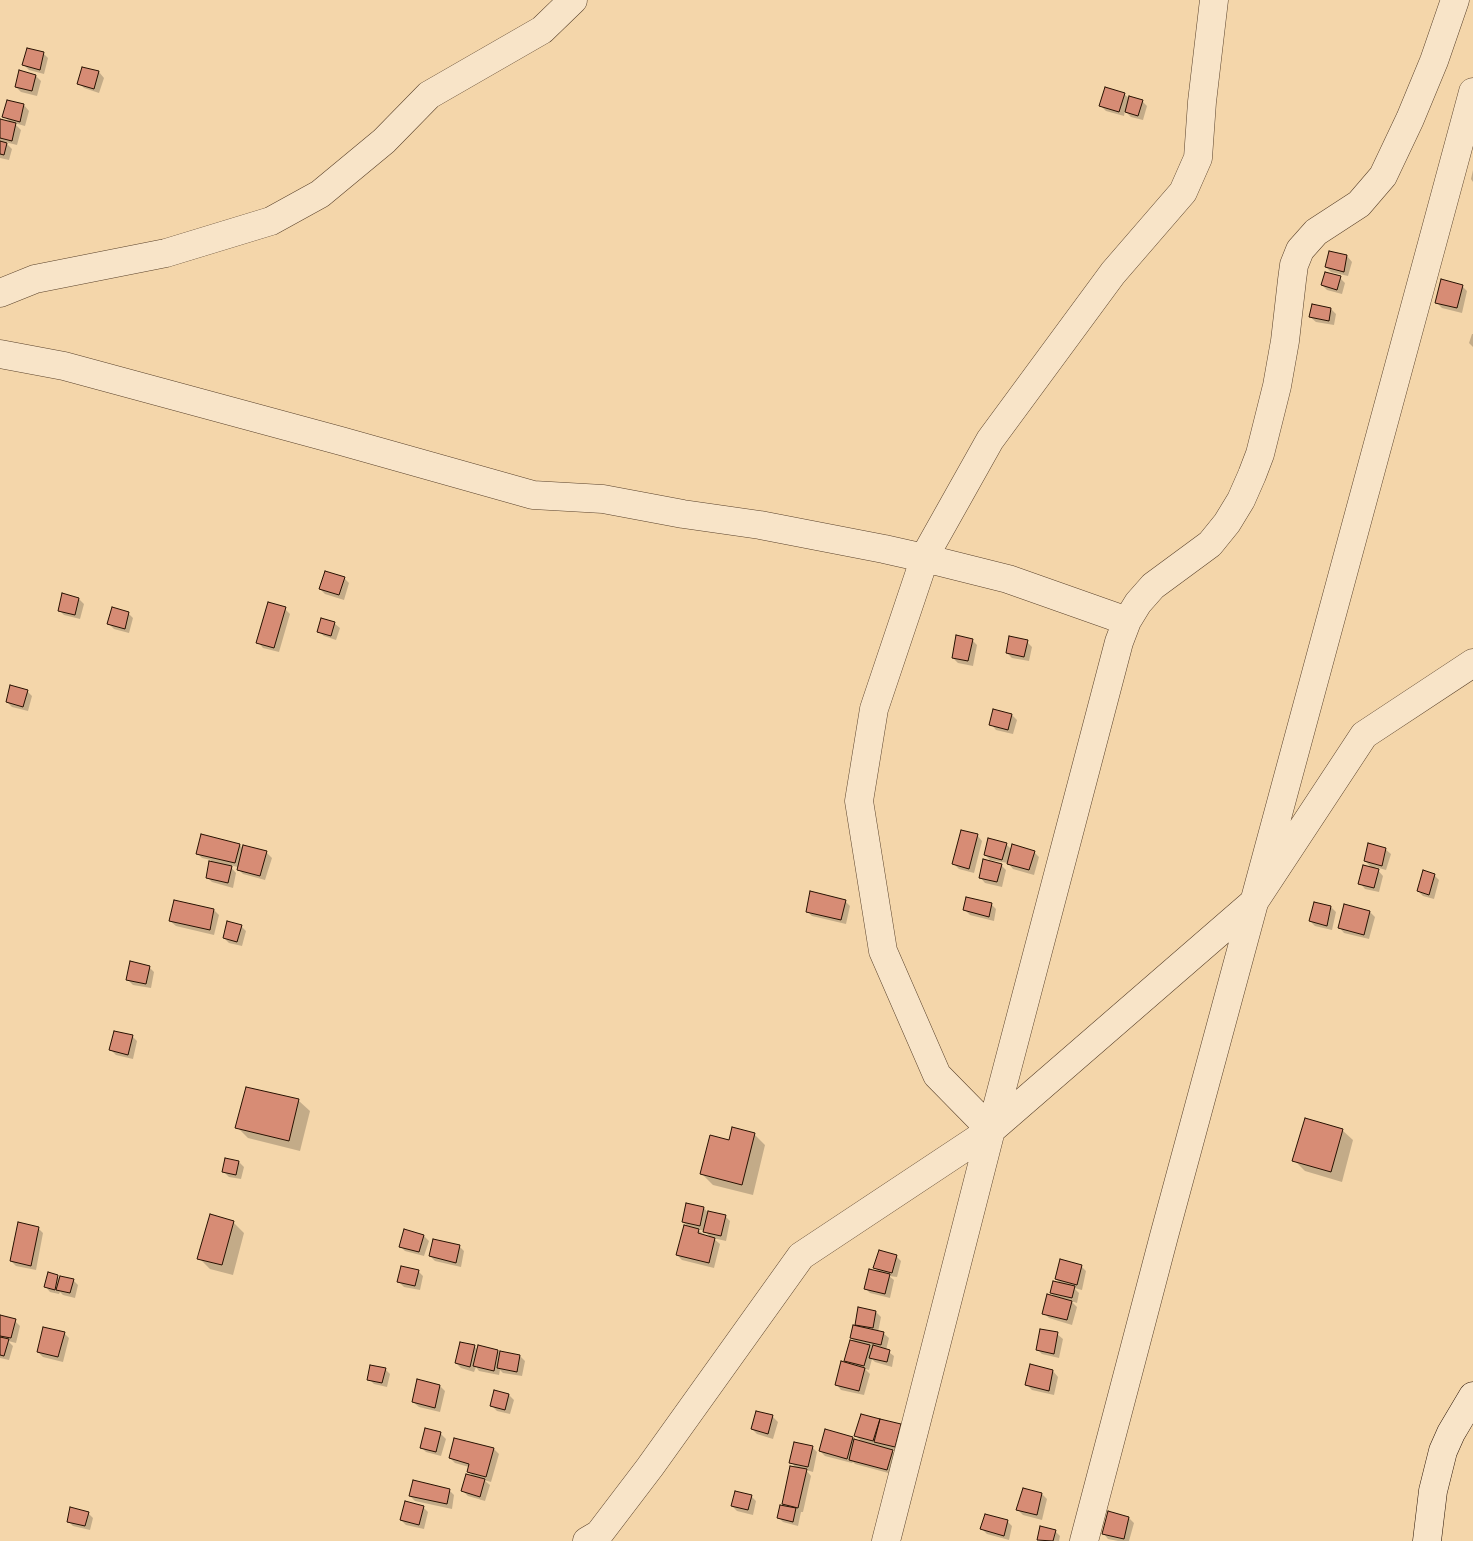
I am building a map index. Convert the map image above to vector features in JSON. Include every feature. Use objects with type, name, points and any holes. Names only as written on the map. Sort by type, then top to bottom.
[{"type":"street","points":[[0,293],[36,279],[166,253],[271,221],[320,194],[384,141],[429,94],[542,30],[573,0]]},
{"type":"street","points":[[991,1130],[937,1075],[883,951],[860,801],[874,709],[924,558],[990,440],[1113,273],[1183,192],[1198,158],[1202,102],[1214,0]]},
{"type":"street","points":[[886,1541],[1119,642],[1127,622],[1138,603],[1153,586],[1210,544],[1227,523],[1241,500],[1260,454],[1277,386],[1285,341],[1294,265],[1300,250],[1316,232],[1359,204],[1383,176],[1410,119],[1434,61],[1455,0]]},
{"type":"street","points":[[1084,1541],[1164,1236],[1473,92]]},
{"type":"street","points":[[0,354],[73,368],[533,495],[603,499],[683,514],[760,525],[924,558],[1008,579],[1127,622]]},
{"type":"street","points":[[587,1541],[599,1534],[650,1467],[801,1256],[991,1130],[1254,902],[1364,736],[1473,662]]},
{"type":"street","points":[[1427,1541],[1433,1491],[1443,1451],[1451,1433],[1473,1396]]},
{"type":"building","points":[[27,48],[44,52],[40,70],[22,65]]},
{"type":"building","points":[[82,67],[99,71],[94,89],[77,84]]},
{"type":"building","points":[[19,70],[36,75],[32,91],[15,87]]},
{"type":"building","points":[[1105,87],[1125,93],[1119,112],[1099,106]]},
{"type":"building","points":[[1129,96],[1143,100],[1138,116],[1125,112]]},
{"type":"building","points":[[7,100],[24,104],[20,122],[2,117]]},
{"type":"building","points":[[0,119],[16,123],[12,141],[0,138]]},
{"type":"building","points":[[0,141],[7,143],[4,155],[0,154]]},
{"type":"building","points":[[1329,251],[1347,255],[1344,272],[1325,267]]},
{"type":"building","points":[[1325,272],[1341,276],[1337,290],[1321,285]]},
{"type":"building","points":[[1441,279],[1463,285],[1457,308],[1435,303]]},
{"type":"building","points":[[1312,304],[1331,308],[1329,321],[1309,317]]},
{"type":"building","points":[[325,571],[345,577],[339,595],[319,589]]},
{"type":"building","points":[[62,593],[79,598],[75,615],[58,611]]},
{"type":"building","points":[[268,602],[286,607],[274,648],[256,643]]},
{"type":"building","points":[[112,607],[129,612],[125,629],[107,624]]},
{"type":"building","points":[[321,618],[335,622],[331,636],[317,632]]},
{"type":"building","points":[[956,635],[973,639],[968,661],[952,658]]},
{"type":"building","points":[[1009,636],[1028,640],[1024,657],[1006,653]]},
{"type":"building","points":[[10,685],[28,690],[23,707],[6,702]]},
{"type":"building","points":[[993,709],[1012,714],[1008,730],[989,725]]},
{"type":"building","points":[[961,830],[978,834],[969,869],[952,864]]},
{"type":"building","points":[[201,834],[240,844],[235,863],[196,854]]},
{"type":"building","points":[[988,838],[1007,843],[1002,860],[984,855]]},
{"type":"building","points":[[1368,843],[1386,848],[1382,866],[1364,861]]},
{"type":"building","points":[[1012,844],[1035,851],[1029,870],[1007,864]]},
{"type":"building","points":[[243,845],[267,851],[260,876],[237,870]]},
{"type":"building","points":[[983,859],[1002,864],[997,882],[979,878]]},
{"type":"building","points":[[209,861],[232,866],[228,883],[206,878]]},
{"type":"building","points":[[1363,865],[1379,869],[1374,888],[1358,884]]},
{"type":"building","points":[[1423,870],[1435,874],[1429,895],[1417,891]]},
{"type":"building","points":[[810,891],[846,900],[841,920],[806,912]]},
{"type":"building","points":[[966,897],[992,903],[989,917],[963,910]]},
{"type":"building","points":[[174,900],[214,909],[210,930],[169,921]]},
{"type":"building","points":[[1314,902],[1331,906],[1327,926],[1309,921]]},
{"type":"building","points":[[1344,904],[1370,911],[1364,935],[1338,928]]},
{"type":"building","points":[[227,921],[242,925],[237,942],[223,938]]},
{"type":"building","points":[[130,961],[150,966],[146,984],[126,980]]},
{"type":"building","points":[[114,1031],[133,1035],[128,1055],[109,1050]]},
{"type":"building","points":[[246,1087],[299,1099],[289,1141],[235,1128]]},
{"type":"building","points":[[1305,1118],[1343,1129],[1331,1172],[1292,1161]]},
{"type":"building","points":[[732,1127],[755,1133],[742,1185],[700,1174],[710,1135],[729,1140]]},
{"type":"building","points":[[225,1158],[239,1161],[236,1175],[222,1172]]},
{"type":"building","points":[[686,1203],[704,1207],[700,1226],[682,1222]]},
{"type":"building","points":[[708,1211],[726,1215],[721,1236],[703,1232]]},
{"type":"building","points":[[210,1214],[234,1221],[222,1265],[197,1259]]},
{"type":"building","points":[[18,1222],[39,1227],[31,1266],[10,1261]]},
{"type":"building","points":[[684,1225],[699,1229],[698,1233],[715,1238],[709,1263],[676,1255]]},
{"type":"building","points":[[404,1229],[424,1235],[419,1252],[399,1247]]},
{"type":"building","points":[[433,1239],[460,1245],[456,1263],[429,1256]]},
{"type":"building","points":[[879,1250],[897,1255],[892,1273],[873,1268]]},
{"type":"building","points":[[1060,1259],[1082,1265],[1077,1285],[1055,1279]]},
{"type":"building","points":[[401,1266],[419,1270],[415,1286],[397,1282]]},
{"type":"building","points":[[869,1269],[890,1274],[885,1294],[864,1289]]},
{"type":"building","points":[[48,1272],[58,1275],[55,1290],[44,1287]]},
{"type":"building","points":[[60,1276],[74,1279],[70,1293],[56,1290]]},
{"type":"building","points":[[1053,1281],[1075,1286],[1072,1298],[1050,1293]]},
{"type":"building","points":[[1047,1294],[1072,1301],[1067,1320],[1042,1314]]},
{"type":"building","points":[[858,1307],[876,1311],[873,1328],[855,1325]]},
{"type":"building","points":[[0,1315],[16,1319],[11,1338],[0,1336]]},
{"type":"building","points":[[853,1325],[884,1332],[881,1345],[850,1338]]},
{"type":"building","points":[[43,1327],[65,1332],[58,1357],[37,1352]]},
{"type":"building","points":[[1040,1329],[1058,1332],[1054,1354],[1036,1350]]},
{"type":"building","points":[[0,1337],[9,1339],[4,1356],[0,1355]]},
{"type":"building","points":[[850,1340],[870,1345],[864,1366],[844,1361]]},
{"type":"building","points":[[460,1342],[475,1345],[470,1367],[455,1363]]},
{"type":"building","points":[[478,1345],[498,1350],[494,1371],[473,1366]]},
{"type":"building","points":[[873,1345],[890,1350],[887,1362],[869,1358]]},
{"type":"building","points":[[500,1351],[520,1355],[517,1372],[497,1368]]},
{"type":"building","points":[[841,1361],[865,1368],[859,1391],[835,1385]]},
{"type":"building","points":[[1030,1364],[1053,1370],[1049,1391],[1025,1385]]},
{"type":"building","points":[[370,1365],[386,1368],[382,1383],[367,1380]]},
{"type":"building","points":[[417,1379],[440,1385],[435,1408],[412,1402]]},
{"type":"building","points":[[494,1390],[509,1394],[505,1410],[490,1406]]},
{"type":"building","points":[[756,1411],[773,1415],[768,1434],[751,1429]]},
{"type":"building","points":[[861,1414],[880,1419],[873,1441],[854,1436]]},
{"type":"building","points":[[880,1419],[901,1424],[895,1447],[874,1442]]},
{"type":"building","points":[[425,1428],[441,1432],[436,1452],[420,1448]]},
{"type":"building","points":[[825,1429],[853,1437],[847,1459],[819,1451]]},
{"type":"building","points":[[454,1438],[494,1448],[486,1477],[467,1472],[469,1464],[449,1458]]},
{"type":"building","points":[[854,1439],[893,1450],[887,1470],[849,1460]]},
{"type":"building","points":[[794,1442],[813,1446],[808,1467],[789,1463]]},
{"type":"building","points":[[790,1466],[807,1469],[798,1508],[782,1504]]},
{"type":"building","points":[[466,1474],[485,1479],[480,1497],[461,1491]]},
{"type":"building","points":[[413,1480],[450,1489],[447,1504],[409,1496]]},
{"type":"building","points":[[1023,1488],[1042,1493],[1037,1515],[1016,1510]]},
{"type":"building","points":[[735,1491],[752,1495],[748,1510],[731,1506]]},
{"type":"building","points":[[405,1501],[424,1506],[419,1525],[400,1520]]},
{"type":"building","points":[[780,1505],[796,1508],[793,1522],[777,1518]]},
{"type":"building","points":[[70,1507],[89,1512],[85,1526],[67,1522]]},
{"type":"building","points":[[1108,1511],[1129,1517],[1124,1539],[1102,1534]]},
{"type":"building","points":[[985,1514],[1008,1520],[1004,1536],[980,1529]]},
{"type":"building","points":[[1040,1526],[1056,1530],[1053,1541],[1037,1540]]}]
